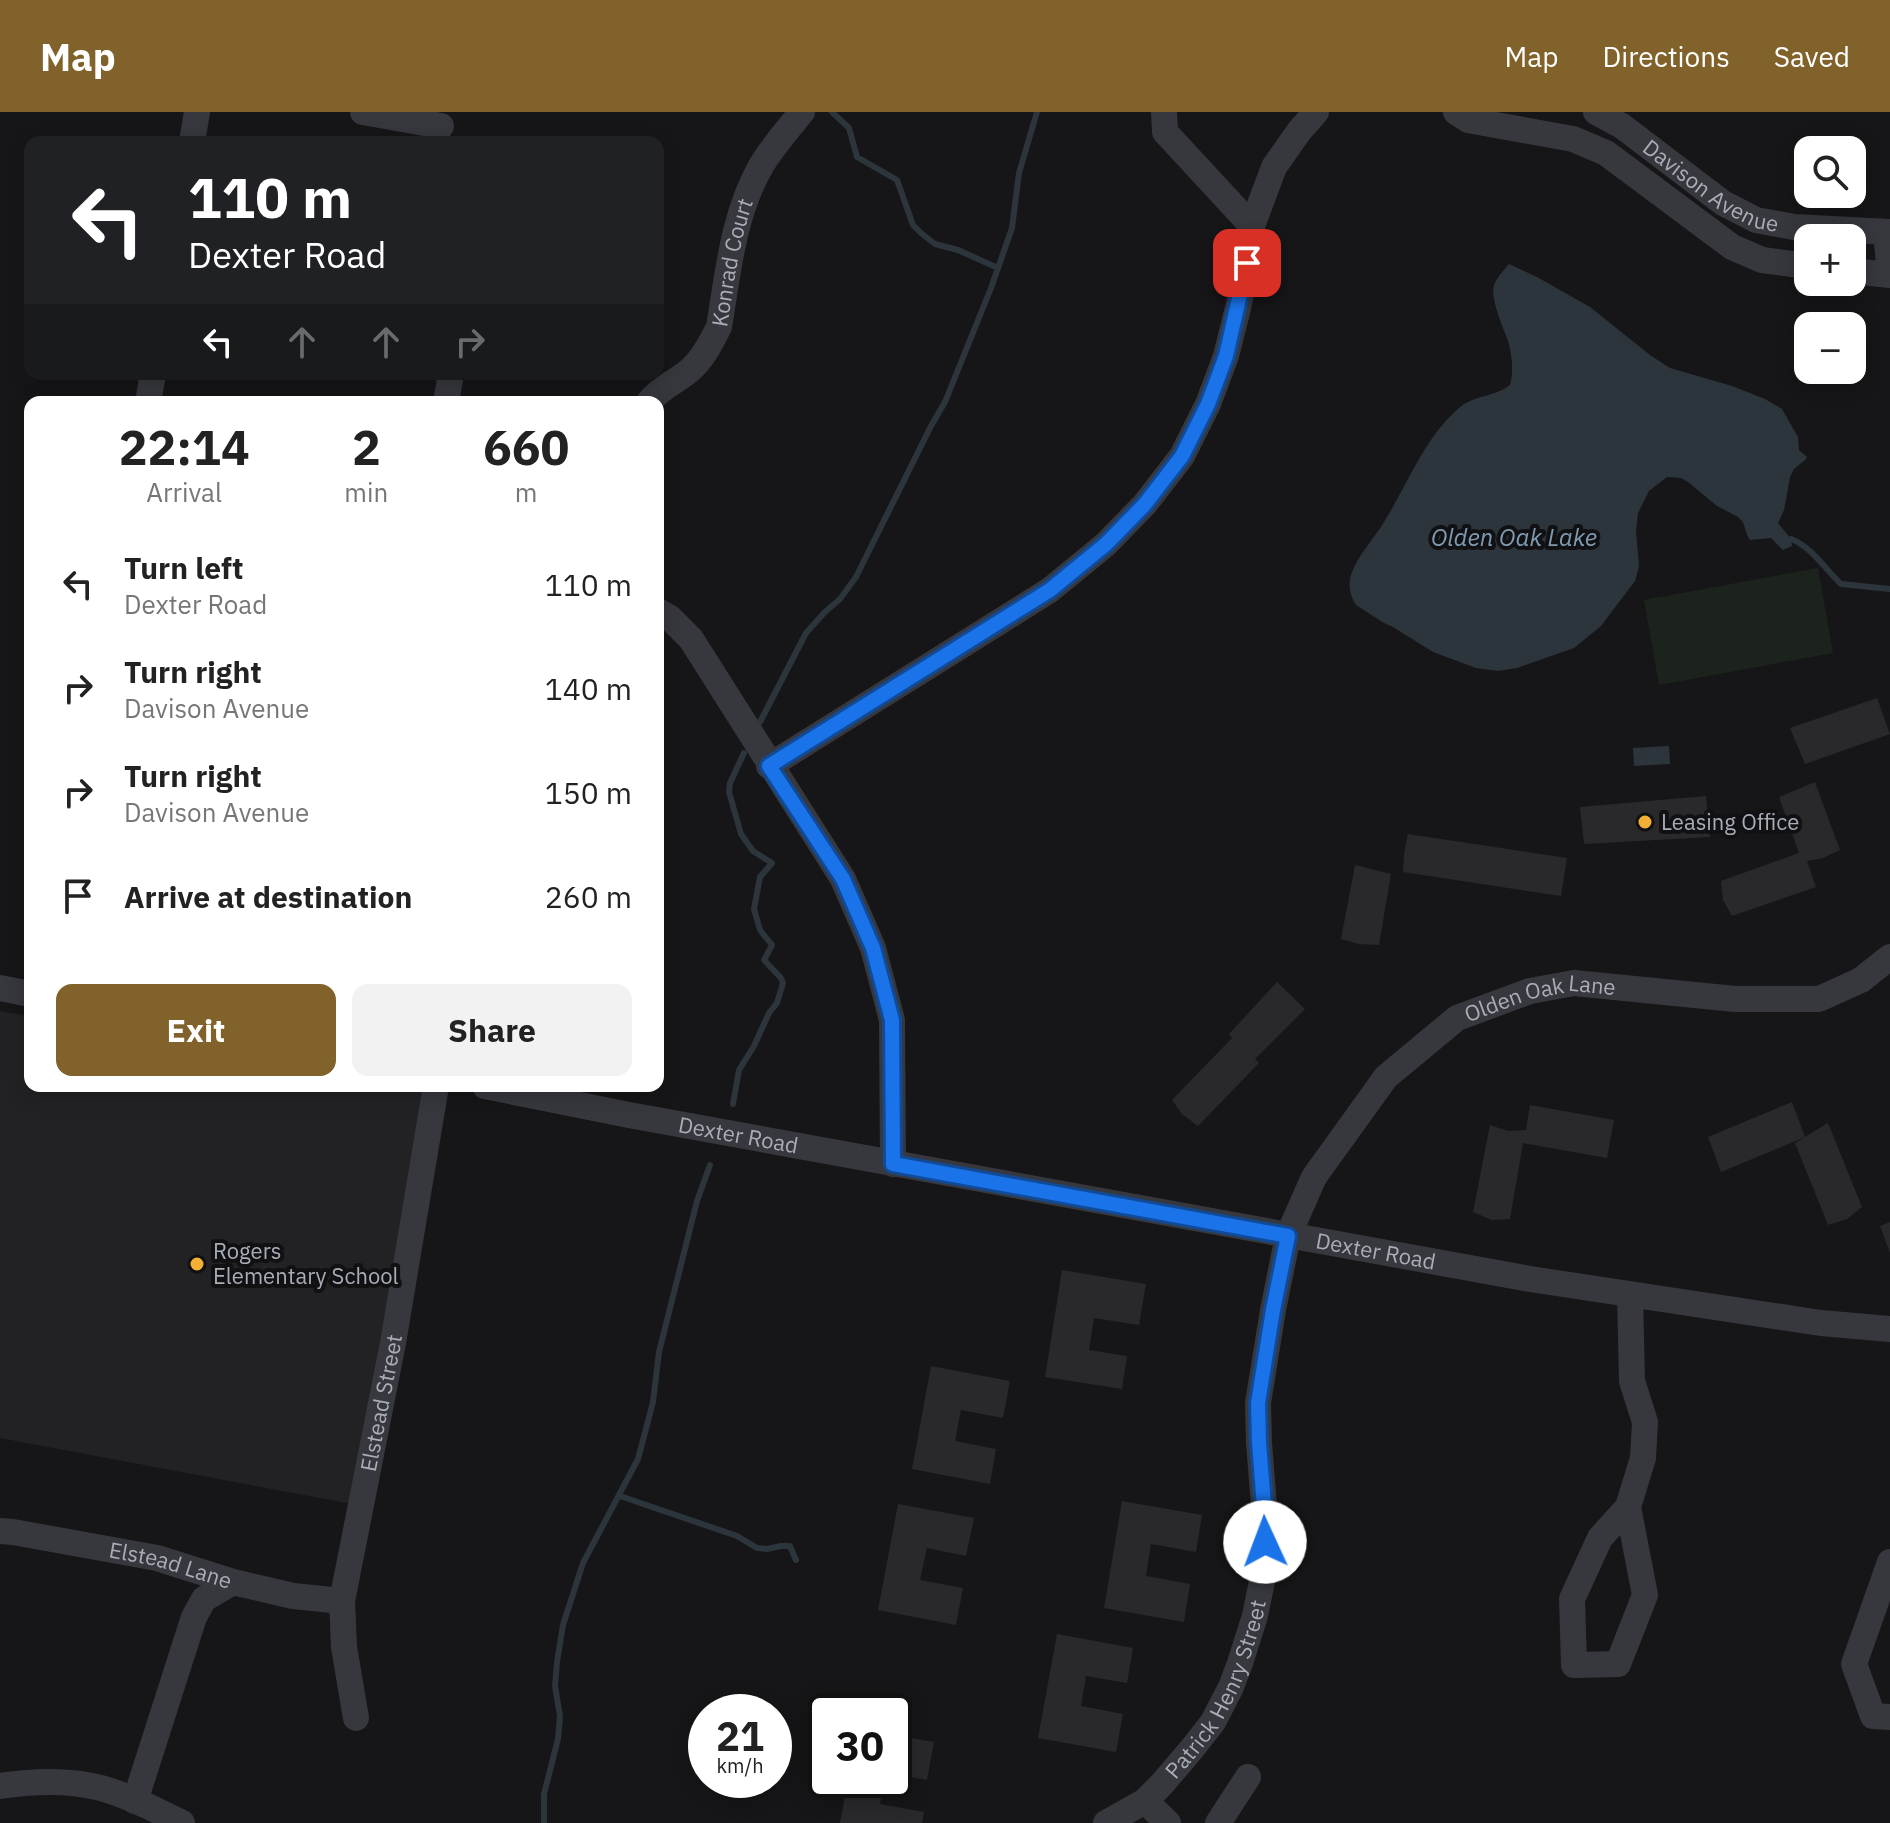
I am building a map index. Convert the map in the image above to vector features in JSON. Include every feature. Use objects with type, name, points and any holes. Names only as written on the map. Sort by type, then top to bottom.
[{"type":"street","points":[[193,136],[197,112]]},
{"type":"street","points":[[363,112],[441,127]]},
{"type":"street","name":"Konrad Court","points":[[654,396],[691,370],[712,342],[719,327],[737,226],[750,188],[761,166],[802,112]]},
{"type":"street","points":[[1164,112],[1165,132],[1252,226]]},
{"type":"street","points":[[769,766],[1050,590],[1106,544],[1145,504],[1182,456],[1208,404],[1226,356],[1238,308],[1252,226],[1274,167],[1316,112]]},
{"type":"street","points":[[1456,112],[1468,120],[1584,143],[1606,153],[1732,247],[1762,260],[1794,264]]},
{"type":"street","name":"Davison Avenue","points":[[1596,112],[1622,126],[1723,203],[1756,220],[1794,227],[1888,232],[1890,275]]},
{"type":"street","points":[[1866,272],[1890,275]]},
{"type":"street","points":[[664,614],[691,639],[843,879],[873,948],[892,1020],[893,1164]]},
{"type":"street","name":"Olden Oak Lane","points":[[1288,1236],[1314,1177],[1386,1077],[1457,1018],[1530,991],[1574,983],[1735,999],[1819,999],[1861,980],[1890,957]]},
{"type":"street","points":[[0,988],[24,993]]},
{"type":"street","name":"Elstead Street","points":[[356,1718],[344,1647],[342,1601],[393,1343],[435,1092]]},
{"type":"street","name":"Dexter Road","points":[[515,1092],[1530,1279],[1821,1323],[1890,1329]]},
{"type":"street","name":"Patrick Henry Street","points":[[1106,1823],[1145,1801],[1213,1722],[1231,1687],[1255,1616],[1265,1566],[1258,1403],[1288,1236]]},
{"type":"street","points":[[1628,1507],[1645,1595],[1618,1664],[1574,1665],[1572,1599],[1600,1538],[1628,1507],[1643,1458],[1645,1422],[1632,1381],[1630,1295]]},
{"type":"street","name":"Elstead Lane","points":[[0,1531],[157,1558],[233,1582],[293,1596],[342,1601]]},
{"type":"street","points":[[1890,1562],[1854,1664],[1873,1716],[1890,1717]]},
{"type":"street","points":[[135,1801],[194,1617],[204,1599],[233,1582]]},
{"type":"street","points":[[1218,1823],[1248,1777]]},
{"type":"street","points":[[0,1786],[61,1782],[100,1788],[182,1823]]},
{"type":"street","points":[[1145,1801],[1168,1823]]},
{"type":"shaded area","points":[[1818,568],[1833,653],[1659,685],[1644,600]]},
{"type":"shaded area","name":"Rogers Elementary School","points":[[0,1011],[24,1015],[24,1092],[426,1092],[352,1504],[0,1438]]},
{"type":"water","name":"Olden Oak Lake","points":[[1509,264],[1590,307],[1670,368],[1732,386],[1782,409],[1798,437],[1799,450],[1807,457],[1790,477],[1784,510],[1778,523],[1791,539],[1792,546],[1783,550],[1771,538],[1750,540],[1738,517],[1717,506],[1681,478],[1667,477],[1649,491],[1638,513],[1639,566],[1635,581],[1601,626],[1574,648],[1517,668],[1498,671],[1476,668],[1433,652],[1384,623],[1356,605],[1350,583],[1357,561],[1384,522],[1436,433],[1465,404],[1510,385],[1511,352],[1493,291],[1497,279]]},
{"type":"water","points":[[1669,746],[1670,764],[1634,766],[1633,748]]},
{"type":"building","points":[[1877,698],[1890,734],[1805,764],[1790,728]]},
{"type":"building","points":[[1815,782],[1840,850],[1807,861],[1816,887],[1732,916],[1723,900],[1721,881],[1799,853],[1779,797]]},
{"type":"building","name":"Leasing Office","points":[[1706,796],[1710,837],[1584,844],[1580,807]]},
{"type":"building","points":[[1408,834],[1567,858],[1561,896],[1403,872]]},
{"type":"building","points":[[1355,865],[1391,874],[1379,945],[1341,939]]},
{"type":"building","points":[[1277,982],[1305,1009],[1255,1059],[1259,1063],[1198,1126],[1182,1114],[1172,1100],[1232,1038],[1229,1034]]},
{"type":"building","points":[[1792,1102],[1805,1137],[1721,1172],[1708,1137]]},
{"type":"building","points":[[1530,1105],[1614,1120],[1607,1158],[1523,1143],[1510,1219],[1492,1220],[1473,1212],[1490,1125],[1508,1131],[1526,1130]]},
{"type":"building","points":[[1828,1123],[1862,1207],[1847,1219],[1828,1225],[1795,1143]]},
{"type":"building","points":[[1890,1222],[1890,1253],[1880,1226]]},
{"type":"building","points":[[1062,1270],[1146,1284],[1139,1325],[1094,1318],[1089,1350],[1127,1356],[1122,1389],[1045,1377]]},
{"type":"building","points":[[931,1366],[1010,1381],[1003,1418],[961,1410],[955,1441],[996,1449],[990,1484],[912,1469]]},
{"type":"building","points":[[1122,1501],[1202,1515],[1196,1552],[1151,1544],[1146,1576],[1190,1584],[1184,1622],[1104,1608]]},
{"type":"building","points":[[898,1504],[974,1518],[966,1556],[927,1548],[920,1580],[963,1588],[956,1625],[878,1610]]},
{"type":"building","points":[[1057,1634],[1133,1648],[1127,1683],[1086,1676],[1081,1706],[1123,1714],[1116,1752],[1038,1738]]},
{"type":"building","points":[[912,1738],[934,1742],[927,1780],[912,1777]]},
{"type":"building","points":[[845,1798],[881,1798],[880,1804],[924,1812],[922,1823],[840,1823]]},
{"type":"waterway","points":[[832,112],[849,128],[857,157],[897,180],[913,225],[921,233],[935,244],[958,250],[998,268]]},
{"type":"waterway","points":[[760,722],[806,633],[840,599],[856,577],[945,402],[1012,228],[1019,173],[1037,112]]},
{"type":"waterway","points":[[1791,539],[1812,553],[1841,584],[1890,589]]},
{"type":"waterway","points":[[733,1104],[739,1070],[777,1003],[783,983],[764,960],[772,945],[760,930],[754,909],[760,877],[772,863],[753,851],[741,834],[729,792],[744,753]]},
{"type":"waterway","points":[[544,1823],[544,1794],[558,1739],[560,1716],[555,1686],[563,1625],[583,1563],[638,1459],[653,1402],[659,1352],[697,1201],[710,1165]]},
{"type":"waterway","points":[[620,1496],[737,1536],[757,1548],[790,1546],[796,1560]]},
{"type":"place","name":"Leasing Office","points":[[1645,822]]},
{"type":"place","name":"Rogers Elementary School","points":[[197,1264]]},
{"type":"route","points":[[1247,263],[1226,356],[1208,404],[1182,456],[1145,504],[1106,544],[1050,590],[769,766],[843,879],[873,948],[892,1020],[893,1164],[1288,1236],[1258,1403],[1265,1542]]}]
